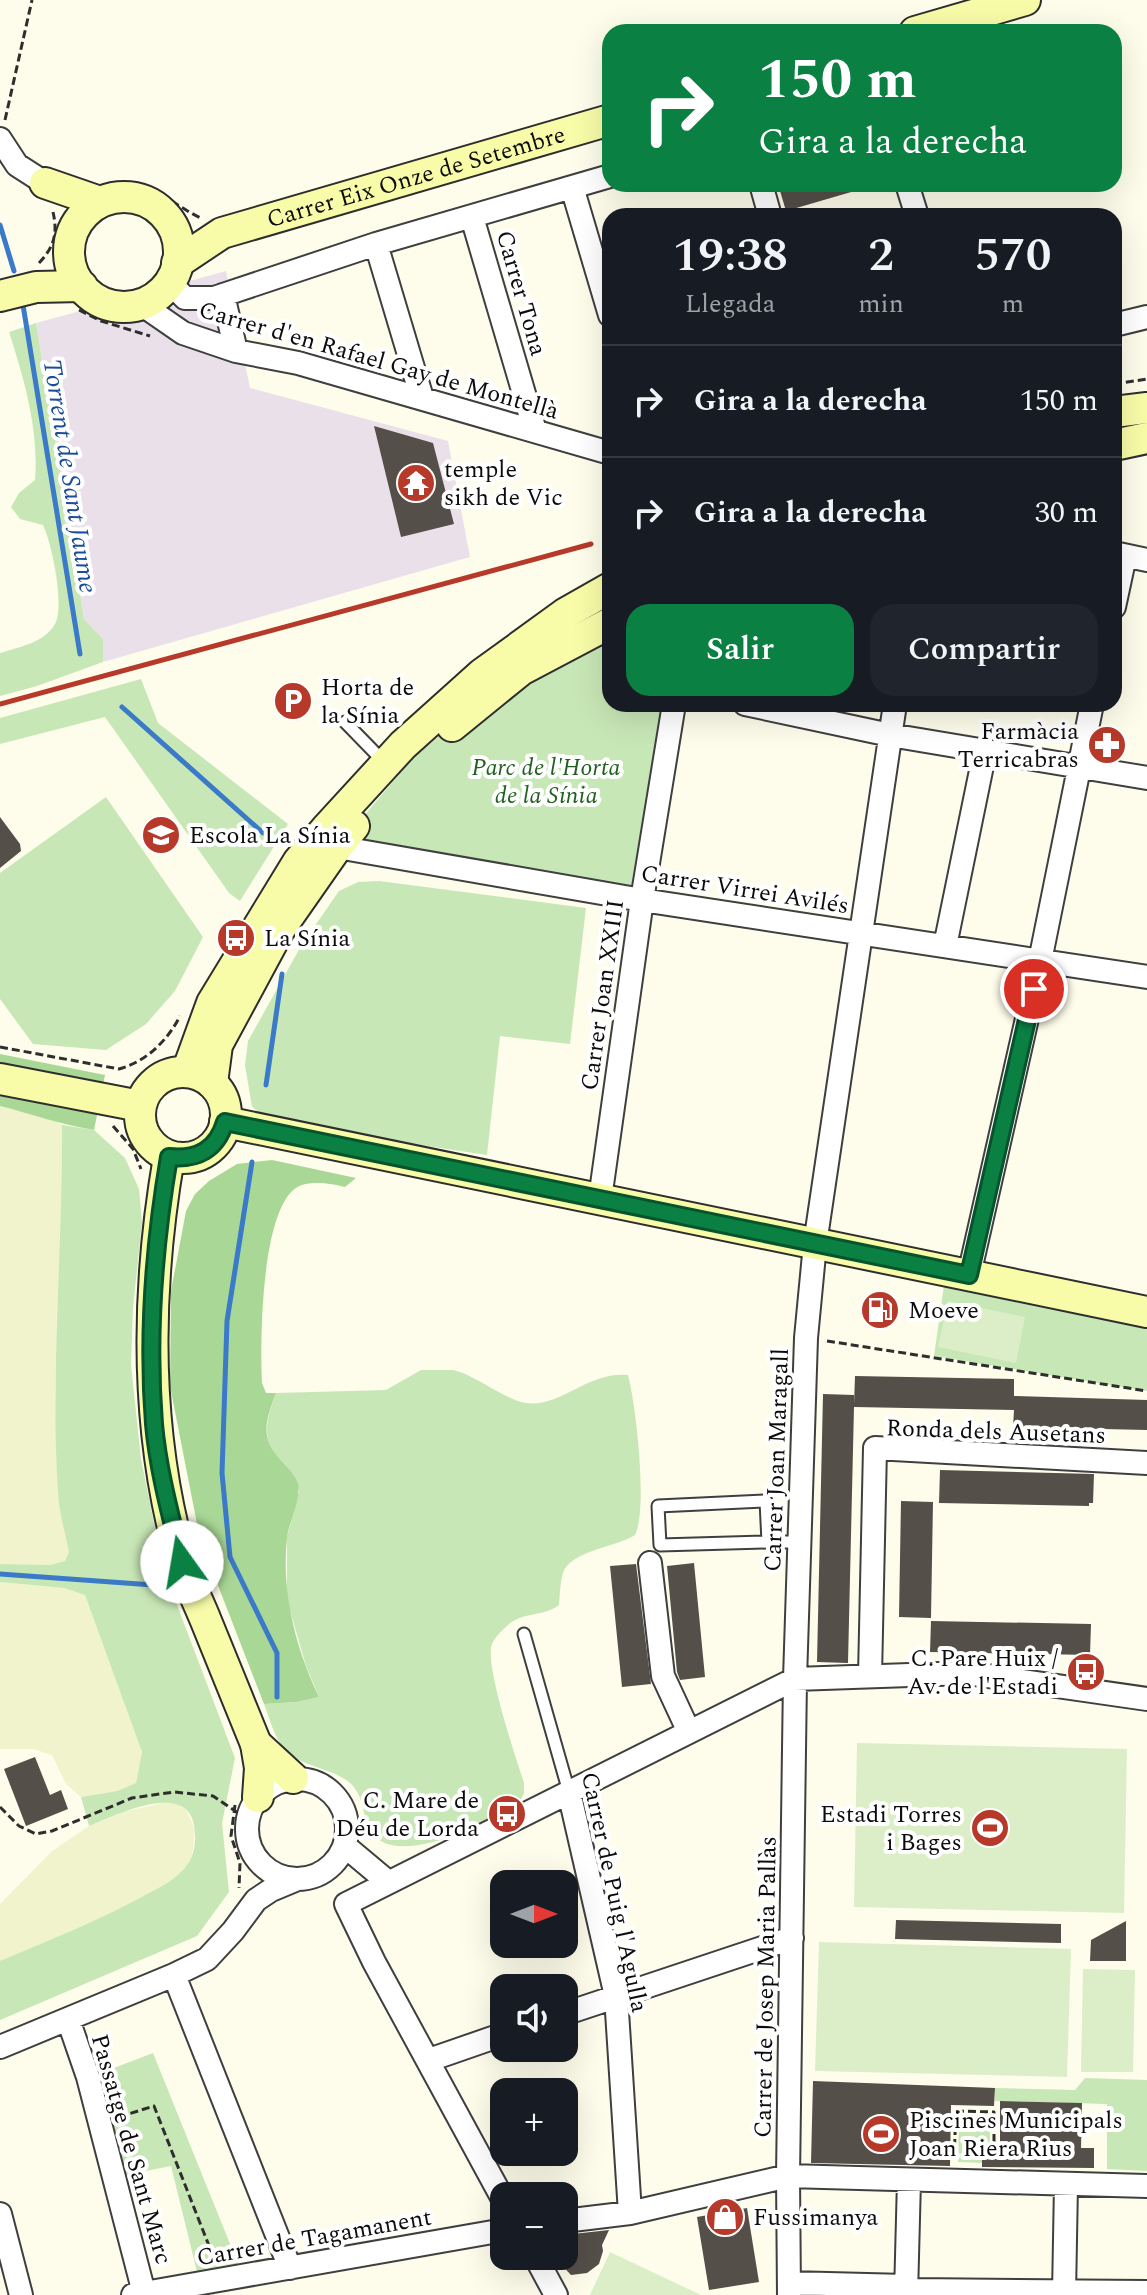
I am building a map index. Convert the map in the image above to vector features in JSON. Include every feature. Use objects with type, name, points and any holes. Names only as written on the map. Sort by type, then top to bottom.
[{"type":"street","points":[[942,24],[1025,0]]},
{"type":"street","name":"Carrer Eix Onze de Setembre","points":[[169,221],[212,225],[602,122]]},
{"type":"street","points":[[0,140],[61,216],[72,268],[92,296],[112,305],[127,306],[141,304],[157,295],[173,272],[178,241],[169,221],[158,209],[143,200],[107,193],[61,216],[37,276],[0,296]]},
{"type":"street","points":[[173,272],[185,298],[214,298],[376,244],[602,178]]},
{"type":"street","points":[[572,187],[602,288]]},
{"type":"street","points":[[61,216],[86,212],[107,193]]},
{"type":"street","name":"Carrer Tona","points":[[472,217],[535,431]]},
{"type":"street","name":"Carrer Eix Onze de Setembre","points":[[173,272],[212,225]]},
{"type":"street","points":[[376,244],[422,398]]},
{"type":"street","points":[[37,276],[82,286]]},
{"type":"street","points":[[223,295],[236,351]]},
{"type":"street","name":"Carrer d'en Rafael Gay de Montellà","points":[[141,304],[183,333],[236,351],[298,363],[602,451]]},
{"type":"street","points":[[1122,323],[1147,317]]},
{"type":"street","points":[[1122,411],[1147,408]]},
{"type":"street","points":[[1122,443],[1147,438]]},
{"type":"street","points":[[1122,580],[1129,556]]},
{"type":"street","points":[[199,1078],[212,1003],[298,862],[385,763],[482,674],[566,613],[602,593]]},
{"type":"street","points":[[199,1078],[279,930],[337,847],[415,756],[521,670],[602,627]]},
{"type":"street","name":"Carrer Joan XXIII","points":[[600,1199],[642,900],[673,712]]},
{"type":"street","points":[[782,712],[890,735],[1147,778]]},
{"type":"street","name":"Carrer Joan Maragall","points":[[795,1679],[806,1338],[815,1244],[894,712]]},
{"type":"street","points":[[969,1275],[1040,961],[1090,712]]},
{"type":"street","points":[[945,946],[985,751]]},
{"type":"street","name":"Carrer Virrei Avilés","points":[[337,847],[642,900],[1147,977]]},
{"type":"street","points":[[174,1073],[199,1078],[220,1094],[225,1108],[221,1136],[199,1156],[184,1159],[169,1157],[149,1142],[139,1119],[140,1106],[152,1084],[174,1073]]},
{"type":"street","points":[[0,1079],[140,1106]]},
{"type":"street","points":[[225,1122],[1147,1312]]},
{"type":"street","points":[[169,1157],[154,1259],[151,1326],[154,1426],[182,1562],[256,1744],[260,1768],[247,1834],[250,1848],[274,1874],[295,1880]]},
{"type":"street","name":"Ronda dels Ausetans","points":[[870,1676],[875,1448],[1147,1463]]},
{"type":"street","points":[[650,1563],[663,1676],[689,1732]]},
{"type":"street","points":[[494,2182],[374,1962],[346,1904],[795,1679],[967,1673],[1147,1699]]},
{"type":"street","name":"Carrer de Josep Maria Pallàs","points":[[789,2289],[795,1679]]},
{"type":"street","points":[[256,1744],[293,1778]]},
{"type":"street","points":[[0,2047],[207,1959],[256,1900],[295,1880],[320,1874],[339,1858],[345,1846],[348,1829],[345,1813],[337,1798],[325,1786],[293,1778],[279,1781],[253,1809]]},
{"type":"street","name":"Carrer de Puig l'Agulla","points":[[569,1792],[616,1996],[630,2213]]},
{"type":"street","points":[[345,1846],[388,1882]]},
{"type":"street","points":[[256,1900],[258,1860]]},
{"type":"street","points":[[578,2009],[792,1938]]},
{"type":"street","points":[[174,1975],[290,2268]]},
{"type":"street","name":"Passatge de Sant Marc","points":[[68,2019],[100,2123],[138,2294]]},
{"type":"street","points":[[429,2060],[490,2039]]},
{"type":"street","points":[[578,2219],[630,2213],[788,2176],[1147,2186]]},
{"type":"street","points":[[906,2290],[909,2180]]},
{"type":"street","points":[[1064,2292],[1066,2184]]},
{"type":"street","points":[[0,2214],[21,2295]]},
{"type":"street","name":"Carrer de Tagamanent","points":[[138,2294],[180,2291],[222,2280],[490,2232]]},
{"type":"street","points":[[544,2270],[556,2295]]},
{"type":"street","points":[[789,2289],[1147,2292]]},
{"type":"lane","points":[[345,722],[385,763]]},
{"type":"lane","points":[[768,1542],[766,1501],[658,1506],[660,1545],[799,1542]]},
{"type":"lane","name":"Carrer de Puig l'Agulla","points":[[524,1634],[569,1792]]},
{"type":"path","points":[[0,140],[32,0]]},
{"type":"path","points":[[107,193],[126,182],[146,186],[212,225]]},
{"type":"path","points":[[37,276],[55,240],[61,216]]},
{"type":"path","points":[[1122,383],[1147,379]]},
{"type":"path","points":[[0,1047],[119,1069]]},
{"type":"path","points":[[806,1338],[1147,1391]]},
{"type":"path","points":[[0,1807],[19,1826],[36,1834],[52,1831],[132,1798],[174,1792],[213,1796],[253,1809]]},
{"type":"path","points":[[100,2123],[154,2106],[222,2280]]},
{"type":"path","points":[[954,2163],[956,2111],[994,2112],[994,2145]]},
{"type":"shaded area","points":[[226,271],[250,388],[448,441],[470,557],[103,662],[103,639],[84,619],[36,323]]},
{"type":"green space","points":[[36,323],[84,619],[103,639],[103,662],[0,696],[0,653],[44,636],[55,624],[58,615],[56,575],[43,525],[20,519],[11,507],[19,493],[35,480],[36,461],[29,404],[9,332]]},
{"type":"green space","name":"Parc de l'Horta de la Sínia","points":[[602,627],[602,712],[673,712],[642,900],[337,847],[415,756],[521,670]]},
{"type":"green space","points":[[141,679],[158,723],[288,824],[240,901],[229,893],[105,717],[0,744],[0,718]]},
{"type":"green space","points":[[106,797],[203,937],[175,991],[146,1024],[106,1050],[33,1044],[0,999],[0,873]]},
{"type":"green space","points":[[379,881],[586,908],[570,1044],[500,1036],[487,1155],[275,1123],[252,1107],[245,1065],[248,1041],[301,946],[339,891],[358,882]]},
{"type":"green space","points":[[0,1054],[105,1075],[94,1130],[0,1106]]},
{"type":"green space","points":[[0,1106],[54,1120],[62,1125],[63,1213],[55,1389],[58,1494],[69,1552],[65,1561],[50,1565],[0,1564]]},
{"type":"green space","points":[[62,1125],[94,1130],[125,1158],[139,1189],[142,1222],[131,1365],[141,1459],[163,1568],[235,1758],[222,1823],[229,1892],[197,1936],[0,2020],[0,1961],[106,1915],[166,1883],[188,1864],[195,1844],[191,1816],[182,1806],[168,1803],[134,1808],[89,1826],[81,1797],[117,1791],[136,1783],[142,1752],[85,1595],[64,1588],[0,1582],[0,1564],[50,1565],[65,1561],[69,1552],[59,1500],[56,1446]]},
{"type":"green space","points":[[272,1160],[356,1178],[345,1187],[318,1183],[302,1185],[288,1196],[270,1243],[263,1307],[262,1383],[266,1393],[276,1393],[266,1431],[271,1447],[298,1484],[298,1497],[287,1538],[286,1579],[297,1640],[319,1697],[264,1704],[200,1539],[170,1386],[171,1291],[186,1211],[195,1194],[209,1181],[237,1164]]},
{"type":"green space","points":[[946,1271],[1147,1312],[1147,1391],[934,1356]]},
{"type":"green space","points":[[948,1301],[1025,1317],[1016,1363],[938,1347]]},
{"type":"green space","points":[[421,1370],[463,1373],[526,1403],[551,1400],[600,1378],[628,1375],[637,1432],[641,1503],[635,1535],[575,1559],[563,1573],[559,1605],[514,1621],[492,1644],[496,1690],[524,1783],[524,1793],[519,1803],[489,1821],[445,1839],[402,1846],[384,1843],[372,1833],[359,1795],[350,1783],[300,1760],[281,1745],[264,1704],[319,1697],[306,1666],[287,1600],[287,1537],[299,1491],[270,1446],[267,1425],[276,1393],[386,1390]]},
{"type":"green space","points":[[0,1582],[64,1588],[85,1595],[142,1752],[136,1783],[117,1791],[81,1797],[66,1784],[52,1755],[33,1749],[0,1749]]},
{"type":"green space","name":"Estadi Torres i Bages","points":[[857,1743],[1127,1749],[1124,1913],[854,1907]]},
{"type":"green space","points":[[168,1802],[186,1810],[195,1829],[190,1862],[183,1871],[166,1885],[117,1911],[0,1961],[0,1904],[52,1851],[89,1826],[127,1811]]},
{"type":"green space","points":[[819,1942],[1071,1949],[1067,2077],[815,2071]]},
{"type":"green space","points":[[1083,1969],[1135,1970],[1133,2072],[1081,2072]]},
{"type":"green space","points":[[153,2053],[243,2276],[200,2284],[171,2166],[115,2177],[88,2078]]},
{"type":"green space","points":[[1085,2078],[1147,2080],[1147,2171],[1107,2169],[1107,2104],[995,2101],[995,2088],[1075,2090]]},
{"type":"green space","points":[[959,2117],[990,2118],[990,2145],[982,2145],[982,2163],[958,2162]]},
{"type":"green space","points":[[610,2252],[701,2295],[590,2295]]},
{"type":"building","points":[[780,192],[851,192],[796,208],[785,208]]},
{"type":"building","name":"temple sikh de Vic","points":[[374,426],[433,443],[454,524],[401,537]]},
{"type":"building","points":[[0,817],[20,844],[21,851],[0,868]]},
{"type":"building","points":[[855,1376],[1014,1379],[1014,1396],[1147,1400],[1147,1430],[1013,1427],[1014,1410],[854,1407],[848,1663],[817,1662],[823,1394],[854,1395],[854,1404]]},
{"type":"building","points":[[940,1470],[1094,1474],[1093,1503],[1089,1506],[939,1503]]},
{"type":"building","points":[[901,1501],[933,1502],[931,1618],[899,1617]]},
{"type":"building","points":[[694,1563],[705,1677],[680,1680],[667,1566]]},
{"type":"building","points":[[636,1564],[651,1684],[622,1687],[610,1566]]},
{"type":"building","points":[[931,1621],[1091,1624],[1090,1655],[930,1652]]},
{"type":"building","points":[[35,1757],[50,1795],[61,1790],[68,1809],[26,1826],[4,1769]]},
{"type":"building","points":[[896,1920],[1061,1924],[1061,1943],[895,1939]]},
{"type":"building","points":[[1126,1921],[1126,1961],[1090,1961],[1091,1940]]},
{"type":"building","name":"Piscines Municipals Joan Riera Rius","points":[[813,2081],[995,2088],[994,2106],[951,2105],[950,2166],[811,2163]]},
{"type":"building","name":"Piscines Municipals Joan Riera Rius","points":[[1000,2101],[1082,2103],[1081,2148],[1094,2148],[1094,2168],[982,2167],[982,2145],[1000,2145]]},
{"type":"building","points":[[747,2208],[759,2282],[709,2290],[697,2217]]},
{"type":"building","points":[[609,2230],[602,2245],[599,2264],[587,2273],[571,2275],[566,2270],[578,2270],[578,2233]]},
{"type":"waterway","name":"Torrent de Sant Jaume","points":[[0,225],[14,271]]},
{"type":"waterway","name":"Torrent de Sant Jaume","points":[[23,305],[80,654]]},
{"type":"waterway","name":"Torrent de Sant Jaume","points":[[122,707],[263,833]]},
{"type":"waterway","name":"Torrent de Sant Jaume","points":[[266,1085],[282,974]]},
{"type":"waterway","name":"Torrent de Sant Jaume","points":[[252,1162],[227,1321],[222,1473],[230,1557],[277,1653],[277,1697]]},
{"type":"waterway","points":[[0,1574],[167,1586]]},
{"type":"railway","points":[[0,704],[591,544]]},
{"type":"place","name":"temple sikh de Vic","points":[[416,483]]},
{"type":"place","name":"Horta de la Sínia","points":[[293,701]]},
{"type":"place","name":"Farmàcia Terricabras","points":[[1107,745]]},
{"type":"place","name":"Escola La Sínia","points":[[161,835]]},
{"type":"place","name":"La Sínia","points":[[236,938]]},
{"type":"place","name":"Moeve","points":[[880,1310]]},
{"type":"place","name":"C. Pare Huix / Av. de l'Estadi","points":[[1086,1672]]},
{"type":"place","name":"C. Mare de Déu de Lorda","points":[[507,1814]]},
{"type":"place","name":"Estadi Torres i Bages","points":[[990,1828]]},
{"type":"place","name":"Piscines Municipals Joan Riera Rius","points":[[881,2134]]},
{"type":"place","name":"Fussimanya","points":[[725,2217]]},
{"type":"route","points":[[182,1562],[154,1426],[151,1326],[154,1259],[169,1157],[184,1159],[199,1156],[221,1136],[225,1122],[969,1275],[1034,989]]}]
